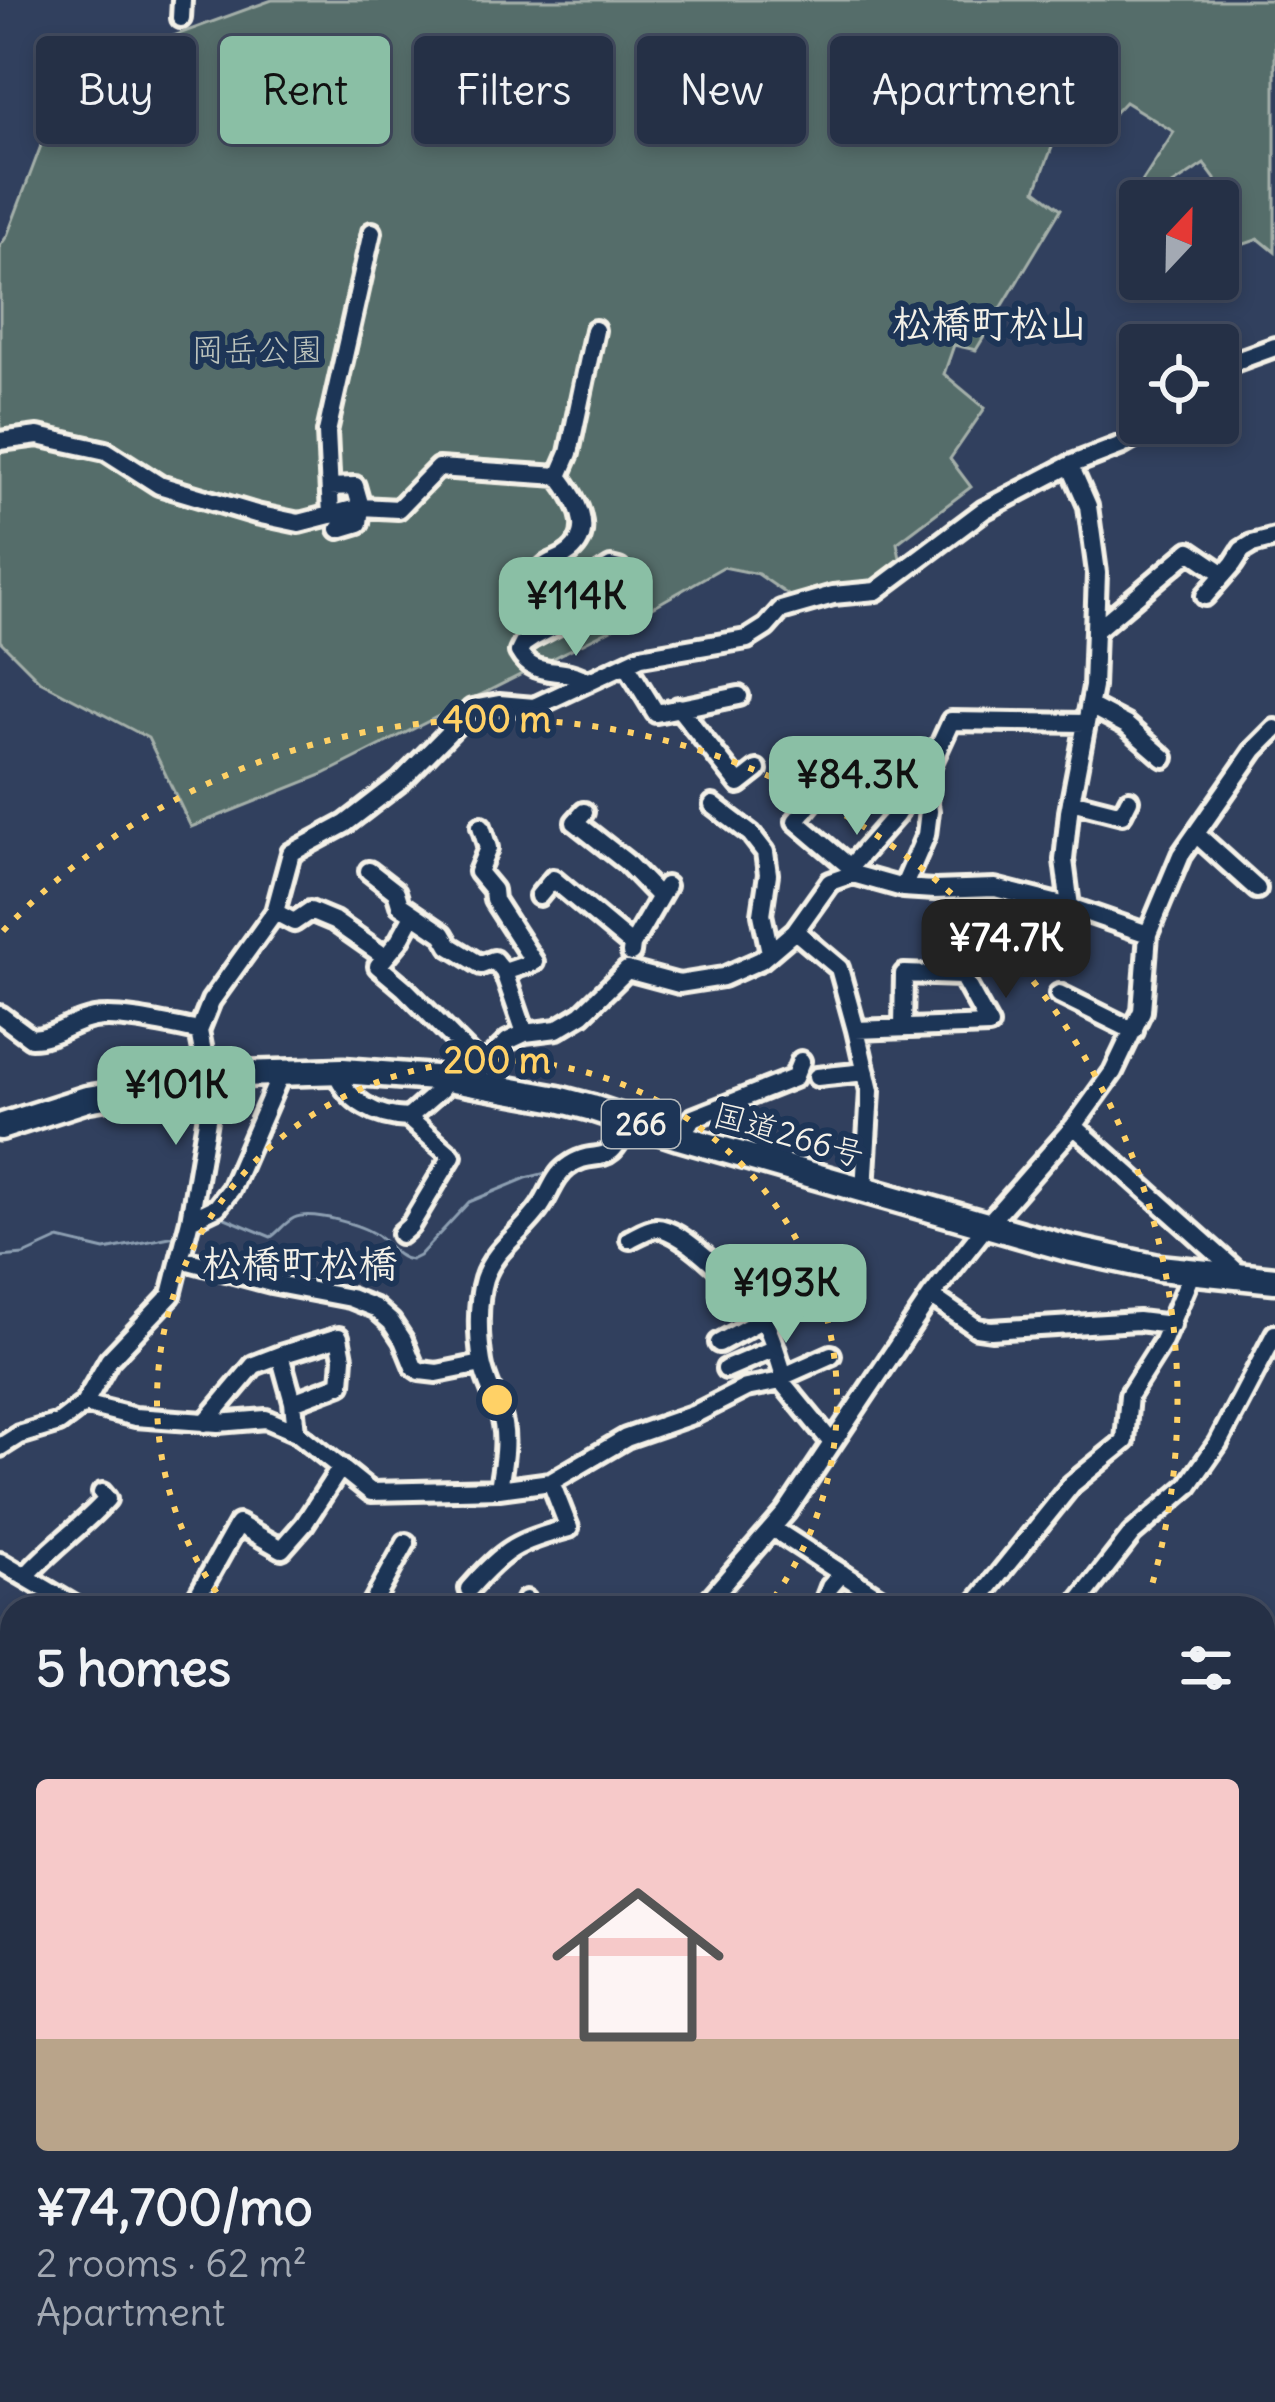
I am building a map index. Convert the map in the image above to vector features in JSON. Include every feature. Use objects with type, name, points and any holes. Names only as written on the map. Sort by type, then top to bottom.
[{"type":"highway","name":"国道266号","points":[[0,1127],[87,1099],[208,1078],[282,1071],[465,1076],[1066,1248],[1160,1268],[1275,1280]]},
{"type":"street","points":[[335,522],[327,432],[373,232]]},
{"type":"street","points":[[559,476],[569,453],[595,330]]},
{"type":"street","points":[[1239,360],[1275,347]]},
{"type":"street","points":[[0,440],[38,436],[106,451],[158,485],[299,523],[335,522],[362,507],[398,508],[438,469],[559,476],[582,517],[581,536],[571,552],[542,566],[535,582],[544,596],[564,597],[610,567],[620,569],[625,580],[613,596],[532,638],[519,652],[533,669],[564,672],[588,682]]},
{"type":"street","points":[[0,1447],[59,1423],[84,1404],[109,1360],[171,1295],[208,1114],[208,1078],[199,1031],[211,1001],[275,912],[291,854],[345,824],[401,781],[472,709],[500,704],[534,707],[641,657],[747,639],[781,610],[876,591],[984,510],[1070,465],[1124,444]]},
{"type":"street","points":[[1070,465],[1092,521],[1097,573],[1088,715],[1064,860],[1070,907]]},
{"type":"street","points":[[329,488],[355,486],[362,507]]},
{"type":"street","points":[[1205,596],[1242,550],[1275,538]]},
{"type":"street","points":[[1096,630],[1190,551],[1224,574]]},
{"type":"street","points":[[626,664],[656,713],[740,696]]},
{"type":"street","points":[[678,707],[740,784],[757,770]]},
{"type":"street","points":[[903,888],[926,835],[929,811],[924,780],[951,721],[1088,715],[1126,725],[1164,758]]},
{"type":"street","points":[[712,1596],[772,1528],[931,1296],[1074,1126],[1113,1072],[1142,1010],[1148,934],[1180,856],[1255,749],[1275,729]]},
{"type":"street","points":[[627,970],[679,984],[723,977],[761,961],[795,931],[830,882],[851,871],[908,795]]},
{"type":"street","points":[[814,799],[796,820],[851,871],[903,888],[995,888],[1148,934]]},
{"type":"street","points":[[1071,801],[1123,814],[1129,800]]},
{"type":"street","points":[[713,805],[752,834],[765,852],[768,874],[762,914],[770,952]]},
{"type":"street","points":[[408,1118],[508,1041],[525,1033],[557,1029],[582,1014],[627,970],[632,945],[663,891],[575,822]]},
{"type":"street","points":[[481,826],[488,848],[478,872],[494,890],[494,900],[534,962],[504,972]]},
{"type":"street","points":[[1196,834],[1257,889]]},
{"type":"street","points":[[369,871],[397,892],[400,905],[442,934],[450,946],[481,964],[494,960],[504,972],[525,1033]]},
{"type":"street","points":[[538,896],[554,879],[632,945]]},
{"type":"street","points":[[275,912],[294,922],[310,911],[334,921],[384,956]]},
{"type":"street","points":[[413,915],[378,966],[404,988],[465,1076]]},
{"type":"street","points":[[795,931],[838,968],[856,1030],[870,1090],[864,1190]]},
{"type":"street","points":[[856,1030],[989,1025],[962,976],[904,974],[903,1027]]},
{"type":"street","points":[[1059,994],[1134,1031]]},
{"type":"street","points":[[0,1015],[31,1037],[49,1036],[103,1017],[199,1031]]},
{"type":"street","points":[[679,1137],[693,1118],[794,1078],[801,1061]]},
{"type":"street","points":[[186,1229],[217,1207],[231,1189],[282,1071]]},
{"type":"street","points":[[336,1071],[345,1092],[389,1117],[408,1118],[452,1156],[401,1234]]},
{"type":"street","points":[[818,1077],[866,1072]]},
{"type":"street","points":[[499,1489],[505,1441],[482,1364],[483,1282],[500,1250],[529,1222],[564,1168],[615,1150],[628,1120]]},
{"type":"street","points":[[1074,1126],[1243,1277]]},
{"type":"street","points":[[630,1240],[652,1228],[666,1229],[696,1248],[747,1296],[776,1348],[783,1378],[832,1442]]},
{"type":"street","points":[[181,1259],[375,1308],[392,1322],[420,1371],[436,1373],[482,1364]]},
{"type":"street","points":[[982,1596],[1072,1484],[1125,1441],[1129,1395],[1171,1325],[1192,1272]]},
{"type":"street","points":[[931,1296],[977,1328],[991,1330],[1138,1321],[1171,1325]]},
{"type":"street","points":[[719,1343],[763,1319]]},
{"type":"street","points":[[1083,1596],[1132,1534],[1188,1486],[1218,1443],[1275,1334]]},
{"type":"street","points":[[205,1423],[254,1365],[339,1337],[341,1384],[293,1402]]},
{"type":"street","points":[[727,1369],[776,1348]]},
{"type":"street","points":[[280,1355],[296,1432]]},
{"type":"street","points":[[84,1404],[135,1418],[205,1423],[266,1419],[296,1432],[371,1492],[499,1489],[551,1482],[626,1438],[695,1414],[831,1355]]},
{"type":"street","points":[[198,1596],[238,1524],[282,1549],[341,1467]]},
{"type":"street","points":[[469,1589],[508,1549],[569,1528],[551,1482]]},
{"type":"street","points":[[26,1576],[50,1548],[84,1526],[107,1499],[102,1493]]},
{"type":"street","points":[[772,1528],[877,1596]]},
{"type":"street","points":[[377,1596],[406,1543]]},
{"type":"street","points":[[0,1562],[58,1596]]},
{"type":"street","points":[[827,1596],[842,1573]]},
{"type":"green space","name":"岡岳公園","points":[[272,0],[1275,0],[1275,252],[1259,239],[1239,246],[1239,180],[1215,180],[1204,164],[1180,180],[1143,180],[1174,132],[1125,102],[1118,109],[1118,36],[830,36],[830,144],[1053,144],[1036,190],[1061,209],[976,350],[954,345],[944,374],[985,408],[950,459],[971,487],[897,543],[901,563],[873,582],[791,597],[758,574],[723,567],[639,615],[324,774],[191,827],[148,738],[40,681],[0,641],[0,246],[42,144],[196,144],[196,36],[173,36]]},
{"type":"waterway","points":[[218,1215],[271,1237],[294,1218],[338,1220],[373,1233],[411,1260],[469,1202],[550,1172]]},
{"type":"waterway","points":[[195,1230],[210,1219]]},
{"type":"waterway","points":[[0,1257],[24,1255],[59,1239],[105,1250],[180,1235]]},
{"type":"district","name":"松橋町松山","points":[[990,323]]},
{"type":"district","name":"松橋町松橋","points":[[300,1263]]}]
